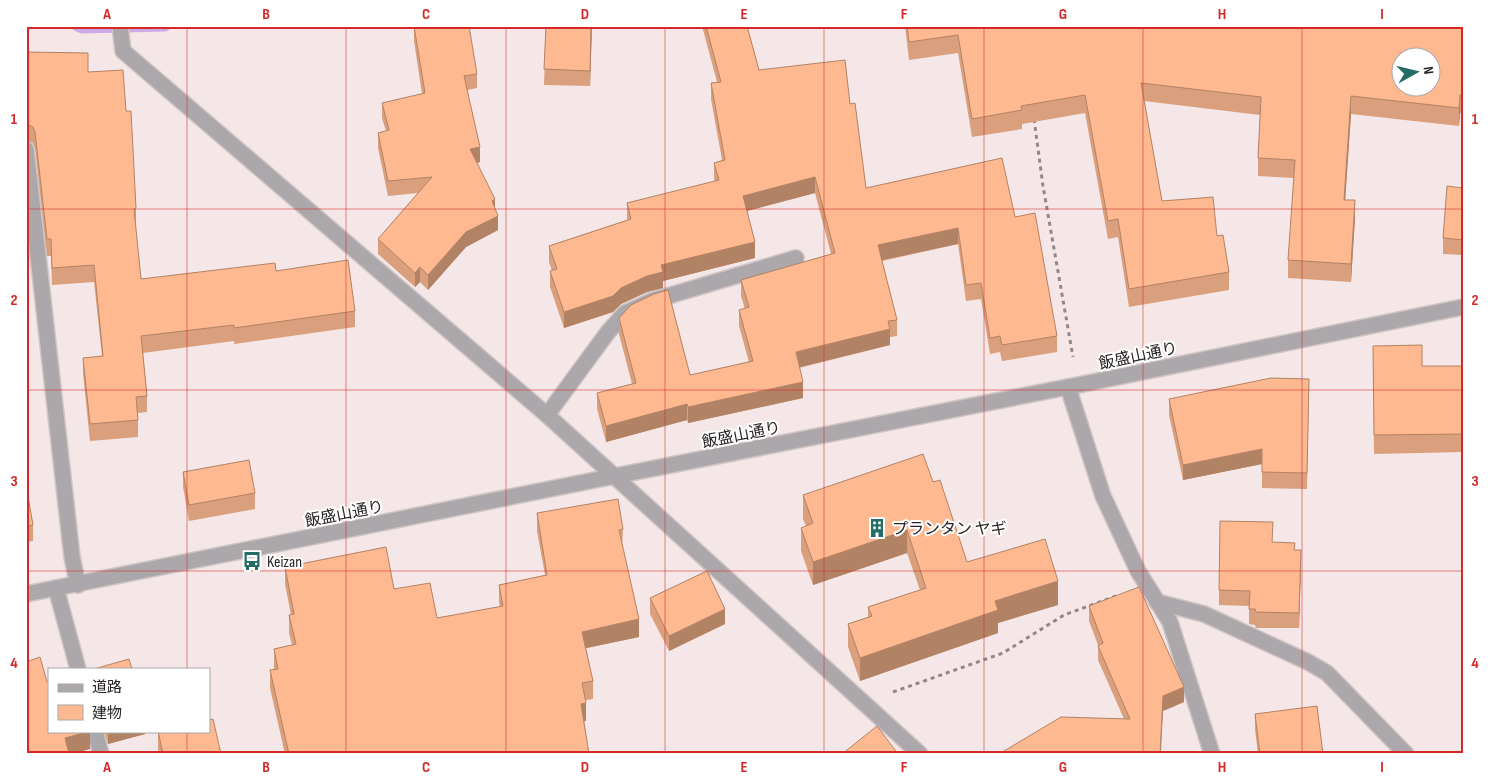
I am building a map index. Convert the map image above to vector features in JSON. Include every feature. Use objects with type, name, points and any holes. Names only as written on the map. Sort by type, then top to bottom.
[{"type":"street","points":[[120,26],[123,51],[548,415],[920,754]]},
{"type":"street","points":[[26,149],[72,557],[78,585]]},
{"type":"street","points":[[548,415],[608,332],[625,314],[651,302],[796,258]]},
{"type":"street","name":"飯盛山通り","points":[[26,594],[1463,307]]},
{"type":"street","points":[[1068,387],[1103,496],[1138,571],[1170,622],[1212,754]]},
{"type":"street","points":[[56,588],[78,668]]},
{"type":"street","points":[[1157,602],[1204,614],[1308,662],[1327,673],[1406,754]]},
{"type":"street","points":[[95,732],[101,754]]},
{"type":"path","points":[[1033,111],[1043,186],[1073,358]]},
{"type":"path","points":[[863,702],[1003,653],[1064,615],[1103,600],[1148,587]]},
{"type":"building","points":[[414,26],[469,26],[477,74],[464,76],[480,147],[470,149],[495,199],[492,201],[498,216],[466,232],[428,275],[420,267],[415,273],[378,239],[432,177],[388,181],[378,133],[389,130],[382,103],[425,93]]},
{"type":"building","points":[[546,26],[591,26],[590,71],[544,69]]},
{"type":"building","points":[[706,26],[747,26],[759,70],[845,60],[850,104],[855,103],[866,188],[1002,158],[1015,217],[1035,213],[1057,336],[1002,345],[1000,336],[990,338],[981,283],[966,285],[958,228],[878,245],[897,320],[888,321],[890,329],[796,352],[803,382],[688,407],[687,404],[606,426],[597,393],[636,383],[619,318],[631,305],[654,294],[668,290],[690,375],[753,361],[739,310],[749,307],[741,280],[835,253],[815,177],[743,196],[755,242],[661,265],[663,272],[647,276],[621,288],[613,296],[564,312],[550,271],[557,269],[549,246],[631,219],[627,203],[719,180],[714,163],[725,160],[711,83],[721,82]]},
{"type":"building","points":[[907,26],[1463,26],[1463,95],[1460,95],[1459,108],[1351,96],[1344,200],[1355,200],[1351,264],[1288,260],[1295,160],[1258,158],[1261,97],[1141,83],[1162,201],[1213,197],[1217,236],[1223,235],[1229,272],[1129,289],[1118,219],[1108,221],[1085,95],[1021,106],[1022,110],[972,119],[958,35],[909,42]]},
{"type":"building","points":[[26,52],[88,53],[88,72],[123,70],[126,111],[131,111],[136,208],[134,209],[141,279],[275,263],[276,271],[348,260],[355,311],[234,328],[234,325],[141,336],[147,396],[136,397],[138,420],[90,424],[83,358],[103,356],[94,265],[52,268],[51,239],[47,239],[35,132],[33,127],[26,124]]},
{"type":"building","points":[[1447,186],[1463,188],[1463,240],[1443,238]]},
{"type":"building","points":[[26,219],[28,238],[26,238]]},
{"type":"building","points":[[1422,345],[1422,366],[1463,366],[1463,434],[1374,435],[1373,346]]},
{"type":"building","points":[[1271,378],[1309,379],[1307,473],[1262,472],[1262,449],[1183,465],[1169,399]]},
{"type":"building","points":[[923,454],[933,482],[940,480],[967,562],[1045,539],[1058,581],[995,601],[998,610],[860,658],[848,624],[872,616],[868,607],[926,588],[907,530],[813,562],[801,528],[813,523],[803,495]]},
{"type":"building","points":[[249,460],[255,493],[189,505],[183,472]]},
{"type":"building","points":[[26,485],[33,525],[26,526]]},
{"type":"building","points":[[618,499],[623,529],[619,530],[639,619],[582,632],[593,681],[582,683],[586,703],[581,704],[589,754],[289,754],[270,670],[278,669],[274,649],[296,644],[289,615],[294,614],[285,567],[386,547],[394,589],[430,583],[437,618],[503,606],[499,585],[547,575],[537,513]]},
{"type":"building","points":[[1220,521],[1273,522],[1272,542],[1295,543],[1294,550],[1301,550],[1299,613],[1256,612],[1255,609],[1249,609],[1250,591],[1219,590]]},
{"type":"building","points":[[707,571],[725,609],[669,636],[650,598]]},
{"type":"building","points":[[1139,587],[1184,687],[1163,696],[1160,754],[999,754],[1061,717],[1130,719],[1098,646],[1103,643],[1089,606]]},
{"type":"building","points":[[40,657],[48,682],[48,732],[86,732],[65,738],[69,754],[26,754],[26,662]]},
{"type":"building","points":[[129,659],[132,668],[98,668]]},
{"type":"building","points":[[1317,706],[1323,754],[1260,754],[1255,714]]},
{"type":"building","points":[[213,719],[221,754],[163,754],[158,732],[210,732],[210,720]]},
{"type":"building","points":[[877,726],[898,754],[842,754]]},
{"type":"waterway","points":[[77,26],[82,28],[165,26]]},
{"type":"place","name":"プランタン ヤギ","points":[[877,528]]},
{"type":"place","name":"Keizan","points":[[252,561]]}]
